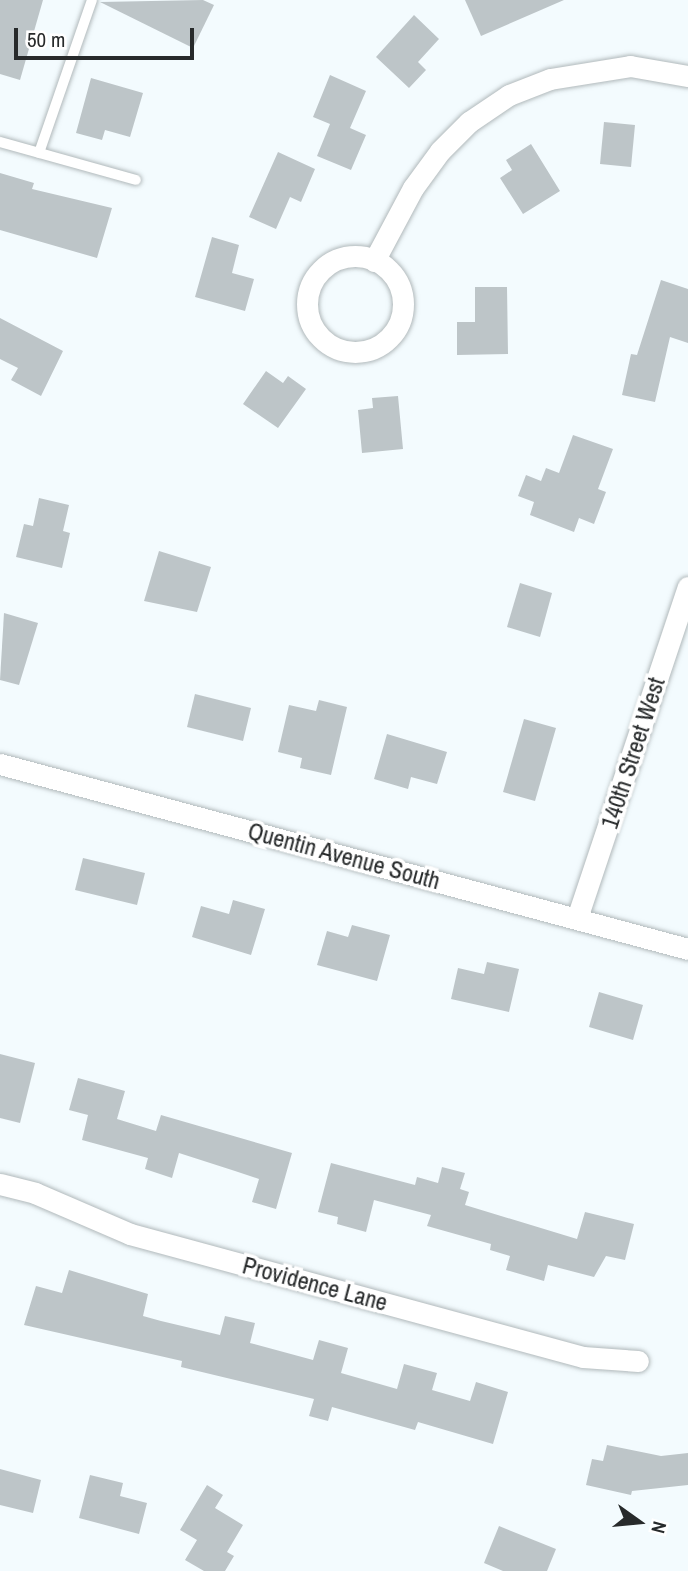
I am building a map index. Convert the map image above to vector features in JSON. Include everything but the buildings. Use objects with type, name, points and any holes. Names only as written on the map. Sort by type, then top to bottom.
[{"type":"street","points":[[374,261],[413,188],[440,151],[469,122],[509,95],[550,79],[630,66],[688,76]]},
{"type":"street","points":[[359,255],[374,261],[388,267],[398,280],[404,310],[399,325],[385,342],[364,352],[334,347],[321,338],[309,316],[309,292],[315,276],[342,257],[359,255]]},
{"type":"street","name":"140th Street West","points":[[577,918],[688,587]]},
{"type":"street","name":"Quentin Avenue South","points":[[0,764],[688,948]]},
{"type":"street","name":"Providence Lane","points":[[0,1184],[35,1193],[130,1234],[583,1356],[638,1361]]},
{"type":"lane","points":[[39,153],[92,0]]},
{"type":"lane","points":[[0,142],[136,180]]}]
